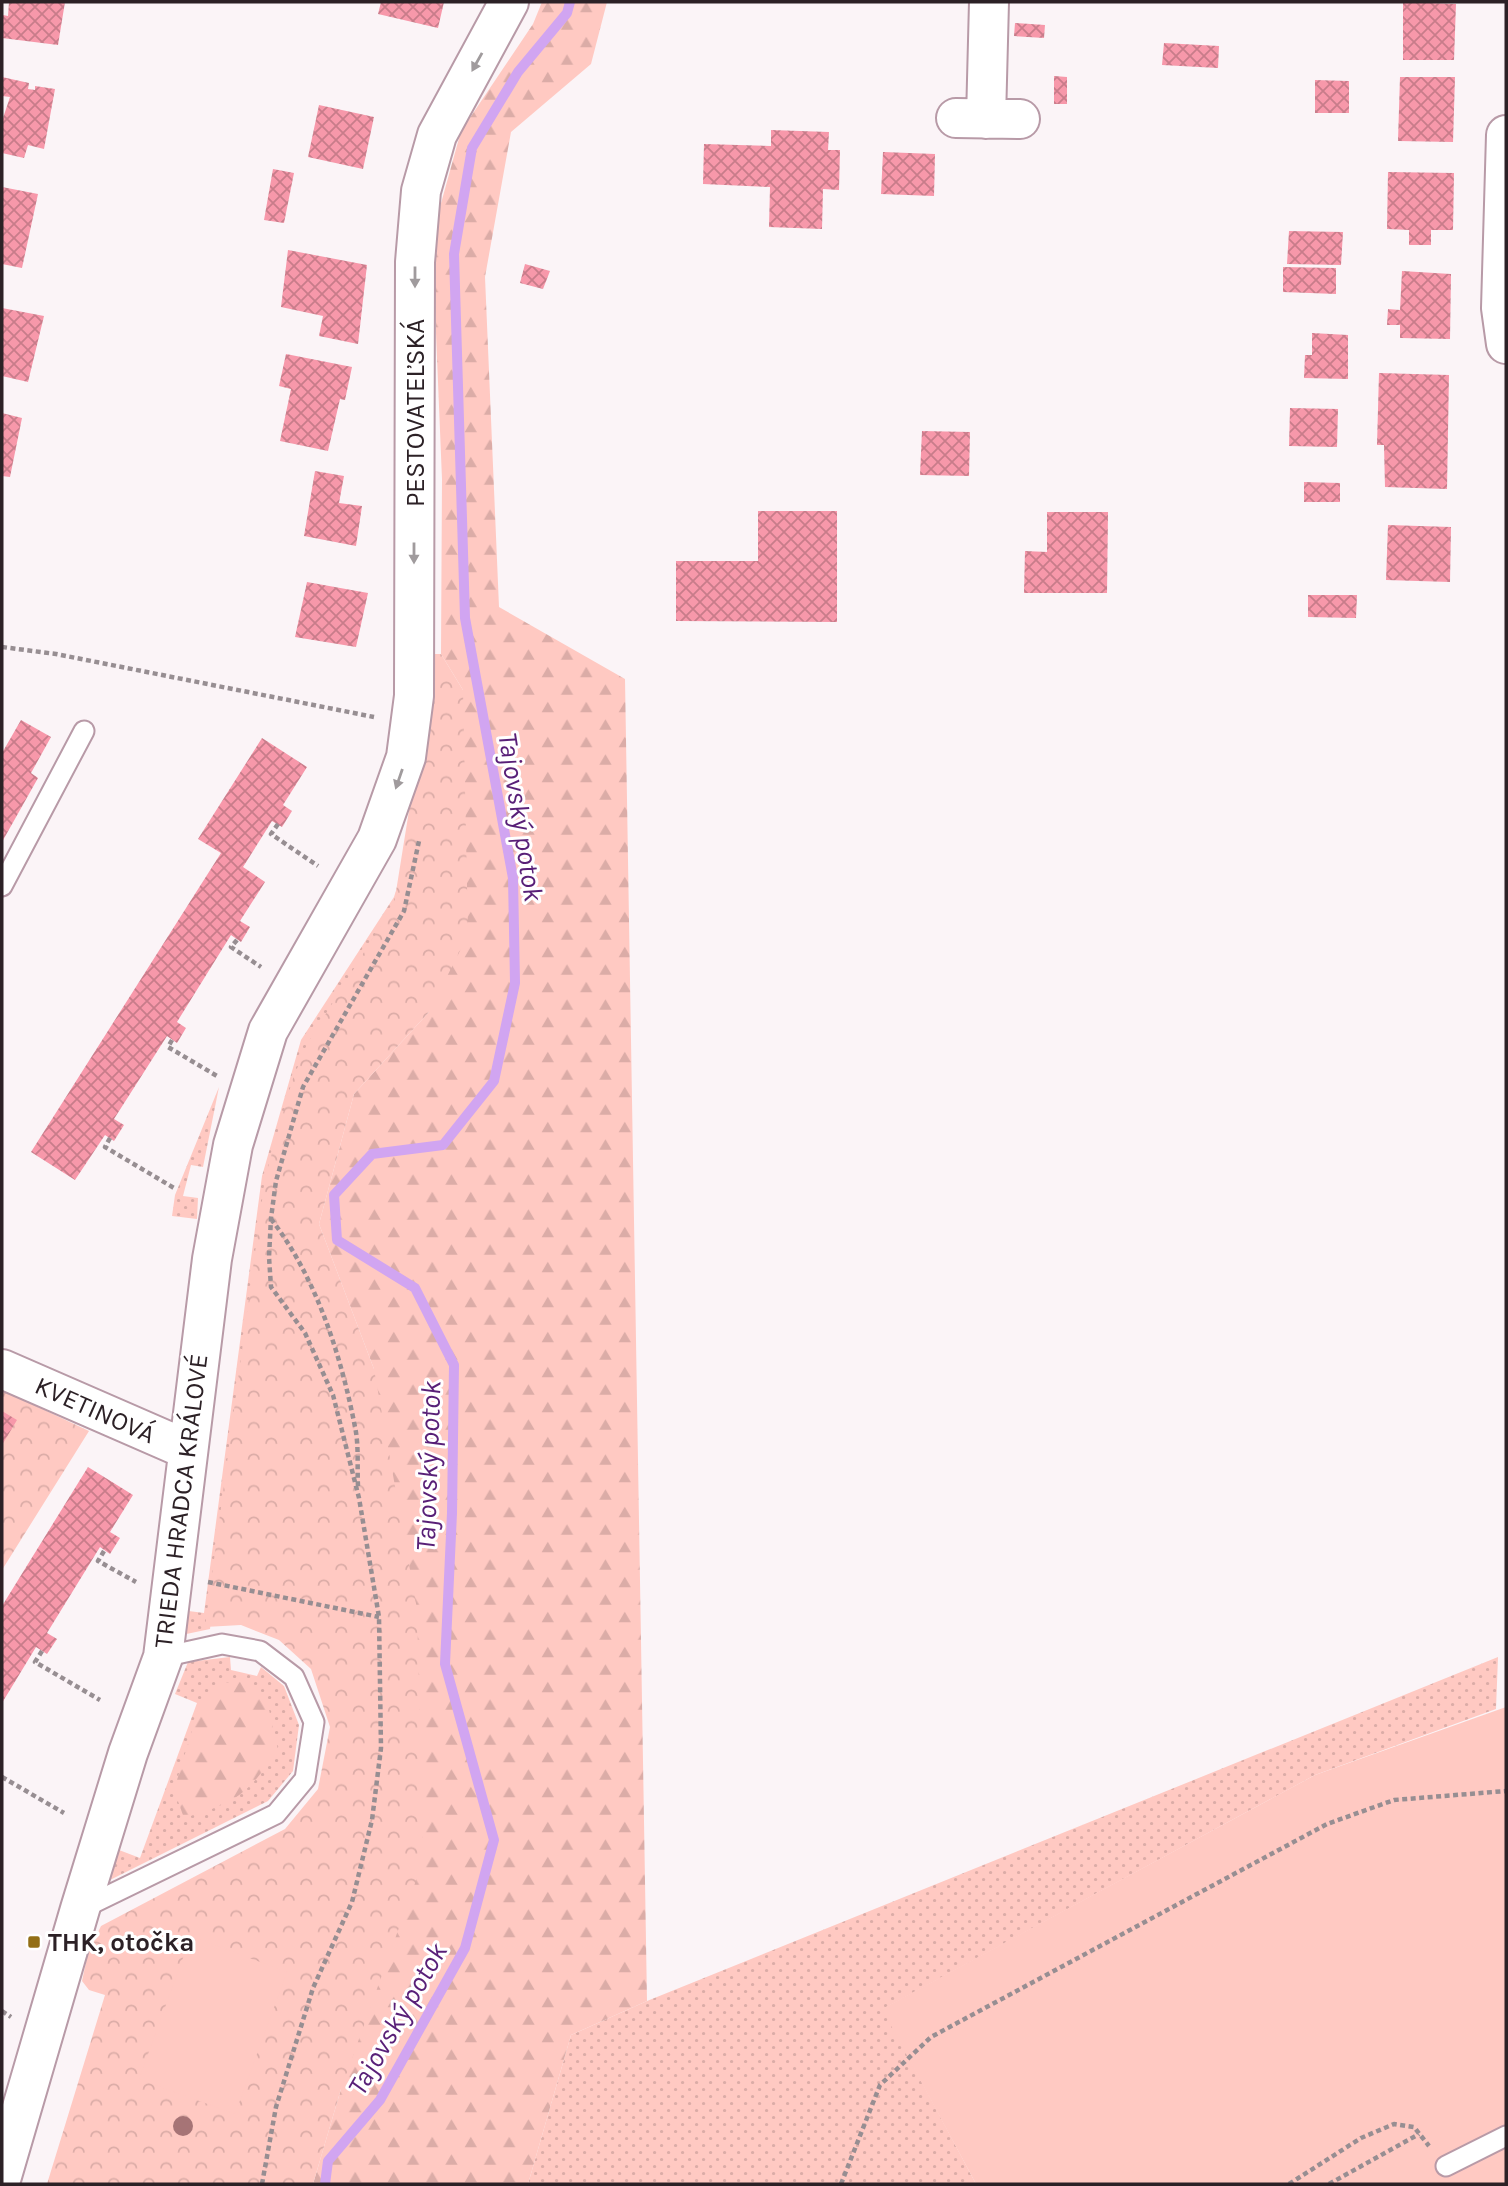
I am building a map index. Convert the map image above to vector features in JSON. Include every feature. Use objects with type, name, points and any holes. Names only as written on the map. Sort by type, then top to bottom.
[{"type":"street","name":"PESTOVATEĽSKÁ","points":[[377,839],[406,757],[414,696],[415,262],[421,191],[437,135],[509,2]]},
{"type":"street","points":[[988,119],[989,2]]},
{"type":"street","points":[[1506,135],[1501,308],[1506,344]]},
{"type":"street","name":"TRIEDA HRADCA KRÁLOVÉ","points":[[2,2176],[128,1753],[163,1657],[212,1259],[233,1145],[268,1031],[377,839]]},
{"type":"street","name":"KVETINOVÁ","points":[[2,1368],[188,1450]]},
{"type":"lane","points":[[2,886],[84,731]]},
{"type":"lane","points":[[80,1909],[276,1814],[305,1779],[314,1722],[294,1677],[260,1651],[222,1644],[163,1657]]},
{"type":"lane","points":[[1446,2166],[1506,2136]]},
{"type":"path","points":[[2,647],[56,654],[379,718]]},
{"type":"path","points":[[278,824],[271,834],[328,872]]},
{"type":"path","points":[[262,2184],[276,2107],[313,1988],[352,1902],[372,1820],[381,1748],[379,1617],[359,1498],[333,1395],[305,1333],[271,1287],[271,1218],[276,1181],[303,1087],[404,911],[418,853],[420,828]]},
{"type":"path","points":[[237,940],[231,947],[271,973]]},
{"type":"path","points":[[172,1040],[168,1047],[218,1077]]},
{"type":"path","points":[[110,1138],[105,1147],[174,1188]]},
{"type":"path","points":[[271,1218],[293,1247],[333,1341],[356,1429],[359,1498]]},
{"type":"path","points":[[104,1551],[98,1561],[142,1586]]},
{"type":"path","points":[[205,1582],[379,1617]]},
{"type":"path","points":[[42,1651],[35,1662],[100,1700]]},
{"type":"path","points":[[2,1777],[64,1813]]},
{"type":"path","points":[[841,2184],[880,2085],[931,2038],[1327,1824],[1394,1800],[1506,1791]]},
{"type":"path","points":[[1289,2184],[1361,2138],[1394,2124],[1414,2127],[1446,2166]]},
{"type":"path","points":[[1329,2184],[1419,2134]]},
{"type":"green space","points":[[542,2],[607,2],[591,64],[511,132],[485,277],[499,607],[625,679],[647,2001],[571,2035],[528,2184],[313,2184],[341,2089],[374,1369],[319,1224],[354,1094],[429,1012],[463,690],[441,654],[442,479],[432,236],[461,131],[533,24]]},
{"type":"green space","points":[[423,654],[441,654],[463,690],[468,935],[429,1012],[354,1094],[319,1224],[374,1369],[417,1609],[423,1861],[341,2089],[313,2184],[47,2184],[105,1995],[89,1990],[82,1981],[88,1953],[101,1926],[285,1829],[318,1789],[330,1727],[311,1669],[279,1640],[241,1625],[205,1627],[265,1178],[292,1081],[307,1044],[394,904],[416,767]]},
{"type":"green space","points":[[409,849],[398,901],[268,1182],[210,1629],[177,1636],[181,1610],[204,1613],[262,1176],[301,1040],[394,897]]},
{"type":"green space","points":[[219,1087],[203,1167],[191,1165],[183,1196],[198,1198],[197,1219],[172,1216],[175,1195]]},
{"type":"green space","points":[[2,1390],[89,1431],[2,1570]]},
{"type":"green space","points":[[230,1657],[231,1670],[257,1676],[261,1667],[284,1686],[299,1725],[293,1771],[268,1801],[108,1881],[119,1850],[140,1858],[197,1703],[175,1694],[188,1662]]},
{"type":"green space","points":[[1498,1657],[1496,1709],[1315,1775],[883,2009],[976,2184],[528,2184],[571,2035],[647,2001]]},
{"type":"green space","points":[[246,1681],[268,1705],[278,1750],[257,1778],[239,1795],[229,1802],[184,1818],[174,1790],[199,1707],[220,1683]]},
{"type":"green space","points":[[1506,1707],[1506,2184],[976,2184],[882,2009],[1315,1775]]},
{"type":"green space","points":[[191,1936],[287,1972],[235,2114],[139,2079]]},
{"type":"building","points":[[9,2],[65,2],[58,45],[2,38],[3,15],[8,16]]},
{"type":"building","points":[[381,2],[444,2],[438,28],[378,14]]},
{"type":"building","points":[[1403,2],[1456,4],[1454,60],[1403,60]]},
{"type":"building","points":[[1015,23],[1045,25],[1044,38],[1014,36]]},
{"type":"building","points":[[1164,43],[1219,46],[1218,68],[1162,65]]},
{"type":"building","points":[[1054,76],[1067,77],[1067,104],[1054,104]]},
{"type":"building","points":[[2,77],[29,83],[28,89],[35,90],[35,86],[55,89],[44,149],[28,145],[24,158],[2,153],[2,121],[10,97],[2,96]]},
{"type":"building","points":[[1400,77],[1455,77],[1453,142],[1398,141]]},
{"type":"building","points":[[1315,80],[1349,81],[1349,113],[1315,113]]},
{"type":"building","points":[[319,105],[374,117],[363,169],[308,157]]},
{"type":"building","points":[[771,130],[829,132],[828,150],[840,150],[839,190],[823,189],[822,229],[769,227],[770,187],[703,184],[704,144],[771,146]]},
{"type":"building","points":[[883,152],[935,154],[934,196],[881,194]]},
{"type":"building","points":[[273,169],[294,173],[284,223],[264,220]]},
{"type":"building","points":[[1388,172],[1454,173],[1453,230],[1431,230],[1431,245],[1409,245],[1409,230],[1387,229]]},
{"type":"building","points":[[2,187],[38,194],[22,268],[2,264]]},
{"type":"building","points":[[1289,231],[1343,232],[1341,265],[1287,264]]},
{"type":"building","points":[[288,250],[367,265],[358,344],[319,336],[323,316],[281,307]]},
{"type":"building","points":[[525,264],[550,271],[543,289],[520,283]]},
{"type":"building","points":[[1283,267],[1336,268],[1336,294],[1283,292]]},
{"type":"building","points":[[1402,271],[1451,274],[1450,339],[1400,338],[1400,325],[1387,325],[1388,309],[1400,310]]},
{"type":"building","points":[[2,308],[44,316],[28,382],[2,376]]},
{"type":"building","points":[[1312,333],[1348,335],[1348,379],[1304,378],[1305,355],[1312,355]]},
{"type":"building","points":[[286,354],[352,367],[345,400],[340,399],[328,451],[280,441],[291,389],[279,386]]},
{"type":"building","points":[[1379,373],[1449,375],[1447,489],[1385,487],[1384,445],[1377,445]]},
{"type":"building","points":[[1290,408],[1338,409],[1337,447],[1289,446]]},
{"type":"building","points":[[2,413],[22,418],[10,477],[2,476]]},
{"type":"building","points":[[922,431],[970,432],[969,476],[920,475]]},
{"type":"building","points":[[315,471],[344,476],[339,503],[362,506],[356,546],[304,536]]},
{"type":"building","points":[[1304,482],[1340,483],[1340,502],[1304,502]]},
{"type":"building","points":[[758,511],[837,511],[837,622],[676,621],[676,561],[758,561]]},
{"type":"building","points":[[1047,512],[1108,512],[1107,593],[1024,593],[1025,551],[1047,552]]},
{"type":"building","points":[[1388,525],[1451,527],[1450,582],[1386,580]]},
{"type":"building","points":[[307,582],[368,593],[356,647],[295,637]]},
{"type":"building","points":[[1308,595],[1357,595],[1356,618],[1308,617]]},
{"type":"building","points":[[21,720],[51,737],[31,773],[38,778],[2,842],[2,753]]},
{"type":"building","points":[[262,738],[307,767],[283,805],[292,811],[282,827],[272,821],[243,867],[265,882],[240,921],[250,927],[241,942],[231,935],[177,1022],[186,1028],[177,1043],[167,1036],[114,1119],[124,1125],[114,1141],[105,1135],[75,1180],[31,1152],[221,853],[198,839]]},
{"type":"building","points":[[2,1411],[17,1420],[2,1445]]},
{"type":"building","points":[[88,1467],[133,1495],[110,1532],[120,1538],[110,1554],[100,1547],[47,1633],[57,1639],[47,1654],[36,1647],[2,1703],[2,1606]]},
{"type":"waterway","name":"Tajovský potok","points":[[325,2184],[328,2161],[380,2100],[465,1948],[494,1840],[445,1664],[452,1513],[454,1365],[415,1288],[337,1240],[334,1195],[372,1154],[443,1145],[494,1081],[515,983],[513,878],[465,618],[454,254],[472,148],[518,72],[567,13],[570,2]]},
{"type":"place","name":"THK, otočka","points":[[34,1942]]}]
